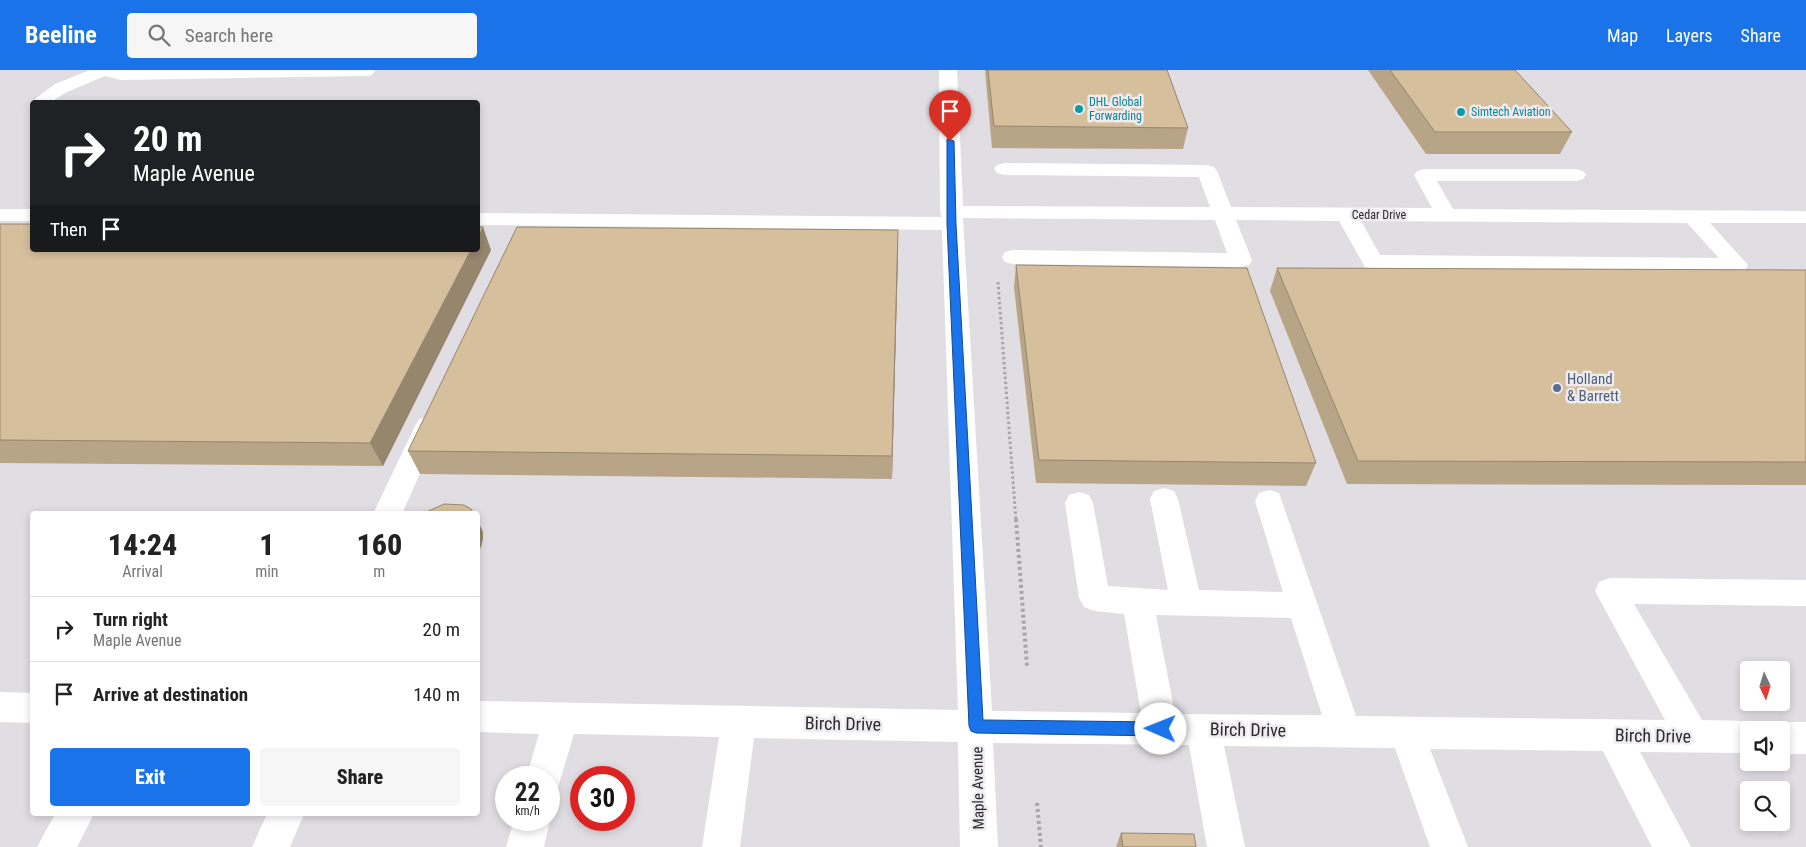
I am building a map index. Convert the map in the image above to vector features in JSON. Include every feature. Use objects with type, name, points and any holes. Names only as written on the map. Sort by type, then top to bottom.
[{"type":"street","points":[[44,99],[61,88],[102,70],[121,75],[366,71]]},
{"type":"street","name":"Maple Avenue","points":[[948,70],[952,218],[976,726],[979,847]]},
{"type":"street","points":[[221,92],[236,73]]},
{"type":"street","points":[[1004,169],[1208,171],[1241,260],[1013,258]]},
{"type":"street","points":[[1446,215],[1424,175],[1576,175]]},
{"type":"street","name":"Cedar Drive","points":[[480,220],[522,230],[952,218],[1224,214],[1806,217]]},
{"type":"street","points":[[0,215],[30,215]]},
{"type":"street","points":[[1347,215],[1373,262],[1738,265],[1693,217]]},
{"type":"street","points":[[388,511],[437,407]]},
{"type":"street","points":[[1164,499],[1186,602]]},
{"type":"street","points":[[1269,501],[1344,732]]},
{"type":"street","points":[[1079,503],[1095,598],[1138,602],[1303,605]]},
{"type":"street","points":[[1693,737],[1610,591],[1806,593]]},
{"type":"street","points":[[1138,602],[1161,729]]},
{"type":"street","points":[[0,708],[30,708]]},
{"type":"street","name":"Birch Drive","points":[[480,717],[1203,730],[1740,737]]},
{"type":"street","points":[[547,766],[561,718]]},
{"type":"street","points":[[722,847],[739,722]]},
{"type":"street","points":[[1203,730],[1226,847]]},
{"type":"street","points":[[1406,733],[1449,847]]},
{"type":"street","points":[[1613,735],[1672,847]]},
{"type":"street","points":[[1790,738],[1806,738]]},
{"type":"street","points":[[56,847],[75,816]]},
{"type":"street","points":[[271,847],[285,816]]},
{"type":"street","points":[[525,847],[529,831]]},
{"type":"path","points":[[997,273],[1027,666]]},
{"type":"path","points":[[1036,803],[1041,847]]},
{"type":"building","name":"DHL Global Forwarding","points":[[988,70],[1167,70],[1188,128],[994,126]]},
{"type":"building","points":[[1390,70],[1515,70],[1572,132],[1435,132]]},
{"type":"building","points":[[0,224],[30,224],[30,252],[470,252],[370,443],[0,440]]},
{"type":"building","points":[[517,227],[898,230],[892,456],[408,451]]},
{"type":"building","points":[[1016,265],[1247,268],[1316,463],[1039,460]]},
{"type":"building","name":"Holland & Barrett","points":[[1277,268],[1806,270],[1806,462],[1358,461]]},
{"type":"building","points":[[444,504],[464,505],[472,511],[429,511]]},
{"type":"building","points":[[1121,833],[1194,834],[1196,847],[1123,847]]},
{"type":"place","name":"DHL Global Forwarding","points":[[1079,109]]},
{"type":"place","name":"Simtech Aviation","points":[[1461,112]]},
{"type":"place","name":"Holland & Barrett","points":[[1557,388]]},
{"type":"route","points":[[950,141],[952,224],[976,726],[1161,729]]}]
